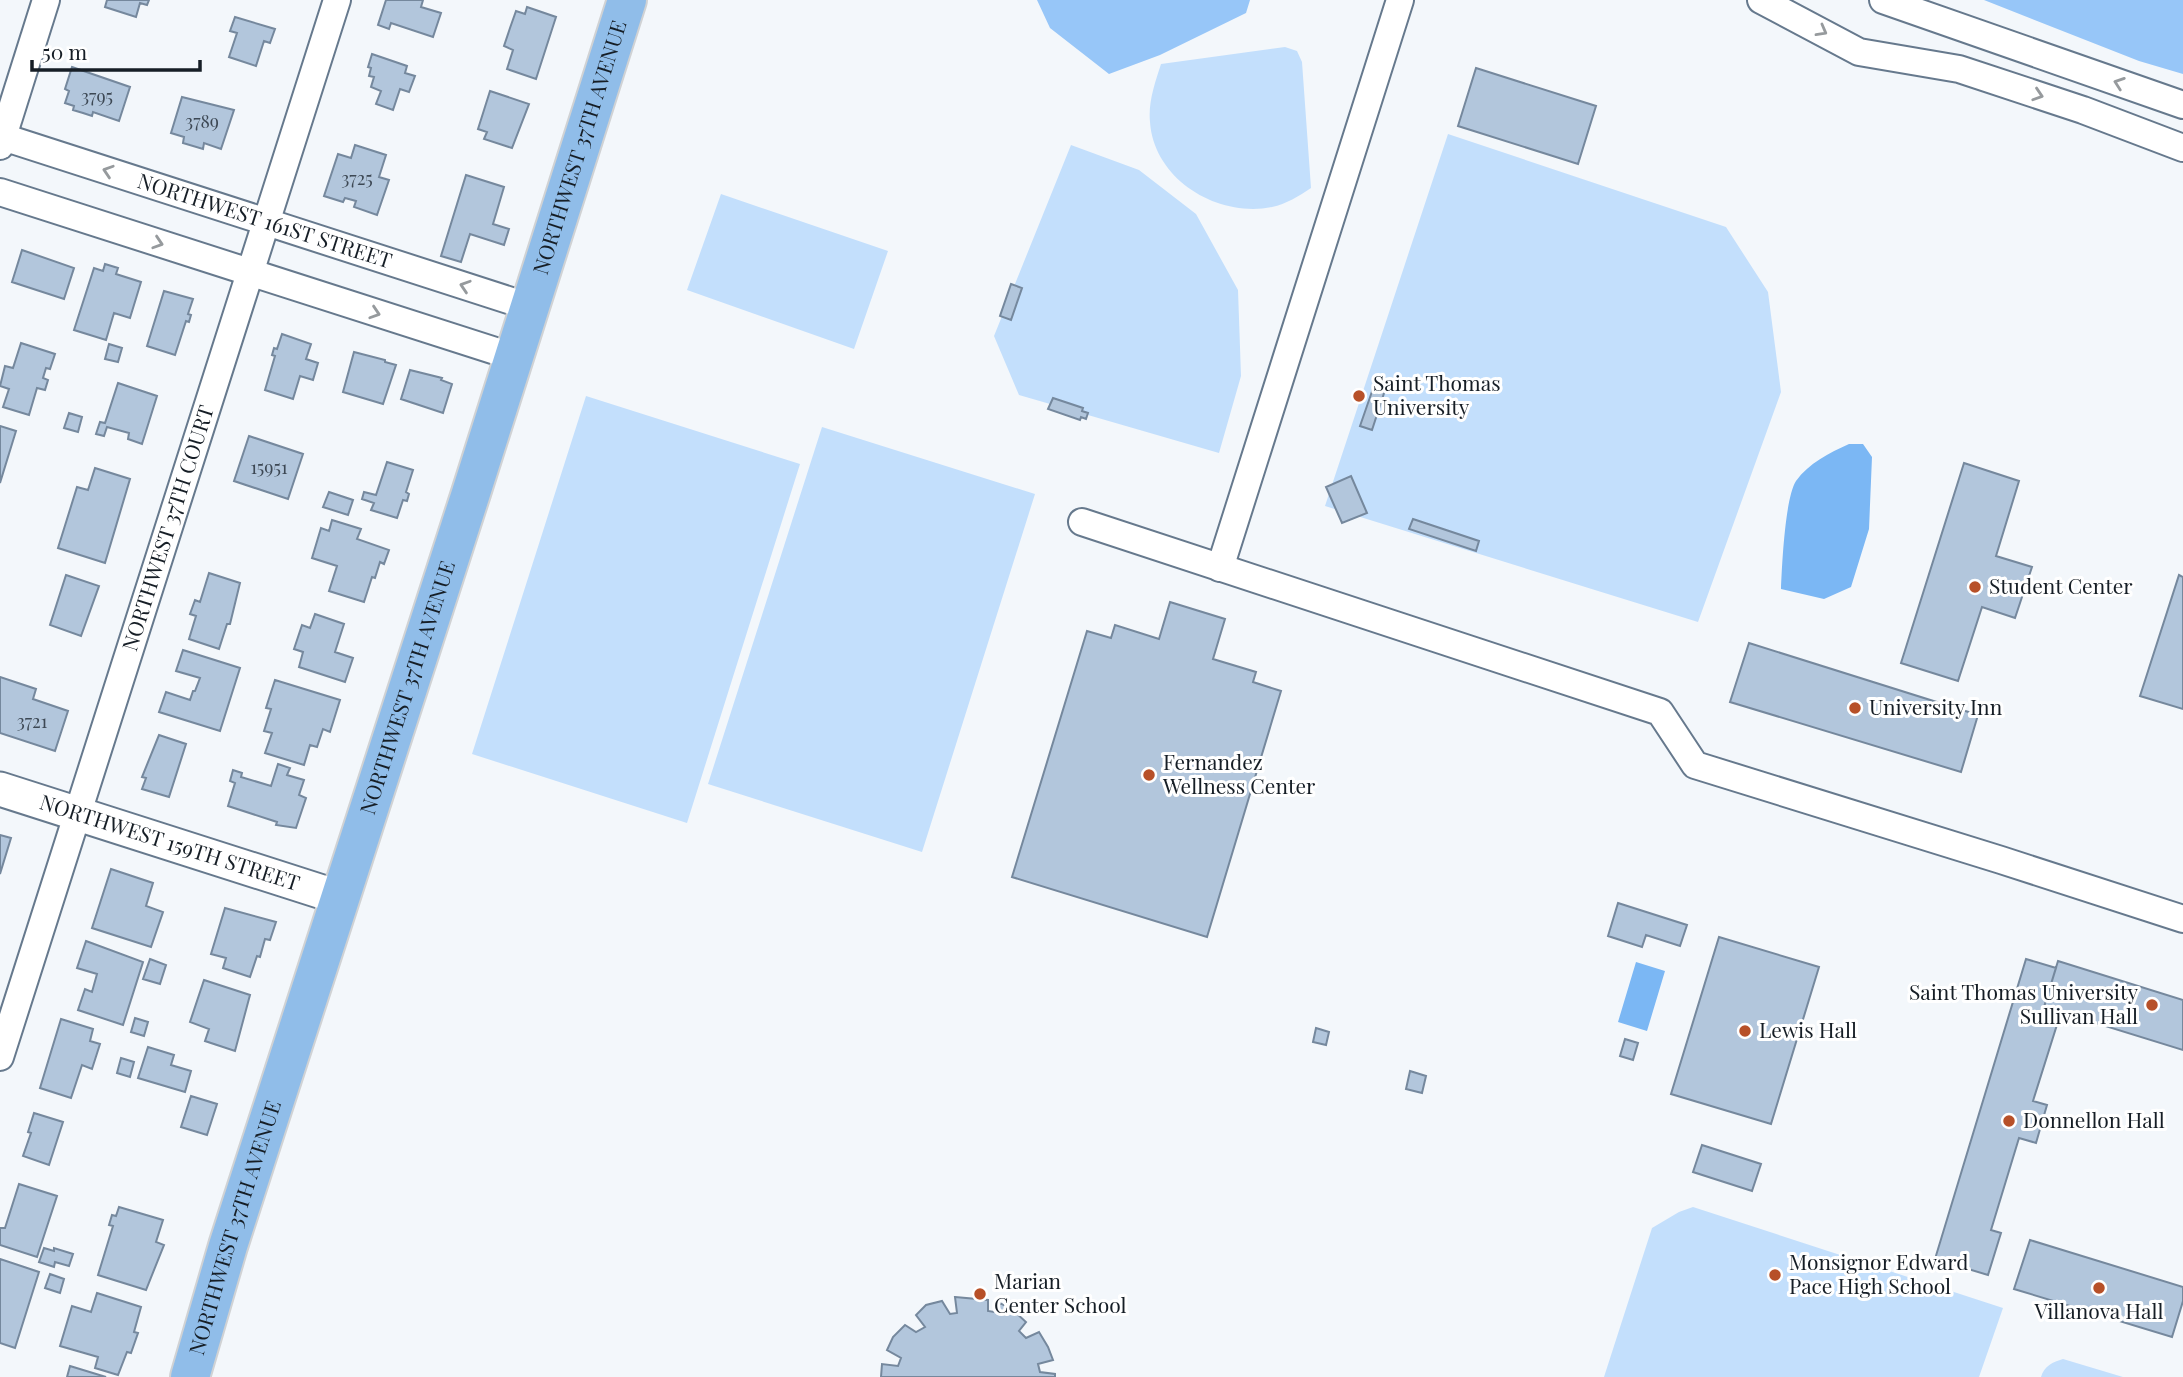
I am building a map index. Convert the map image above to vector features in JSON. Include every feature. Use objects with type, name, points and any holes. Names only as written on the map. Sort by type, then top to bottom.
[{"type":"main road","name":"NORTHWEST 37TH AVENUE","points":[[190,1377],[228,1246],[627,0]]},
{"type":"street","points":[[1,140],[46,0]]},
{"type":"street","name":"NORTHWEST 37TH COURT","points":[[0,1057],[337,0]]},
{"type":"street","points":[[1220,568],[1400,0]]},
{"type":"street","points":[[1761,0],[1859,52],[1959,69],[2082,110],[2183,148]]},
{"type":"street","points":[[1883,0],[2183,106]]},
{"type":"street","name":"NORTHWEST 161ST STREET","points":[[1,140],[530,307]]},
{"type":"street","points":[[0,192],[514,358]]},
{"type":"street","points":[[1082,522],[1660,712],[1695,765],[2183,919]]},
{"type":"street","name":"NORTHWEST 159TH STREET","points":[[0,789],[341,898]]},
{"type":"shaded area","points":[[1037,0],[1250,0],[1246,13],[1160,55],[1109,74],[1050,28]]},
{"type":"shaded area","points":[[1984,0],[2183,0],[2183,74],[2139,61]]},
{"type":"shaded area","points":[[1285,47],[1297,51],[1302,62],[1311,188],[1282,204],[1251,209],[1231,207],[1192,190],[1176,177],[1163,161],[1154,143],[1150,107],[1161,64]]},
{"type":"shaded area","points":[[1448,134],[1726,227],[1768,292],[1781,392],[1698,622],[1325,506]]},
{"type":"shaded area","points":[[1071,145],[1139,170],[1196,214],[1238,290],[1241,376],[1219,453],[1019,395],[994,336]]},
{"type":"shaded area","points":[[721,194],[888,251],[854,349],[687,290]]},
{"type":"shaded area","points":[[586,396],[800,464],[687,823],[472,754]]},
{"type":"shaded area","points":[[822,427],[1035,494],[922,852],[708,784]]},
{"type":"shaded area","points":[[1849,444],[1863,444],[1872,457],[1869,529],[1851,587],[1824,599],[1781,589],[1789,502],[1796,481],[1813,464]]},
{"type":"shaded area","points":[[1636,962],[1665,971],[1647,1031],[1618,1022]]},
{"type":"shaded area","name":"Monsignor Edward Pace High School","points":[[1693,1207],[2003,1308],[1979,1377],[1604,1377],[1652,1228]]},
{"type":"shaded area","points":[[2063,1359],[2123,1377],[2041,1377],[2049,1365]]},
{"type":"building","points":[[107,0],[149,0],[147,5],[140,3],[136,17],[105,7]]},
{"type":"building","points":[[386,0],[423,0],[421,7],[441,13],[433,37],[391,23],[389,29],[378,25]]},
{"type":"building","points":[[527,7],[556,17],[536,79],[507,69],[513,50],[504,46],[516,11],[525,14]]},
{"type":"building","points":[[235,17],[275,29],[270,43],[264,41],[256,66],[229,57],[237,33],[230,31]]},
{"type":"building","points":[[372,54],[407,66],[405,73],[415,76],[409,92],[400,89],[393,110],[376,104],[381,91],[371,87],[374,77],[369,76],[371,68],[368,67]]},
{"type":"building","points":[[72,67],[130,87],[119,121],[93,112],[92,116],[73,110],[74,106],[65,103],[69,91],[65,89]]},
{"type":"building","points":[[1476,68],[1596,106],[1578,164],[1458,126]]},
{"type":"building","points":[[490,91],[529,104],[512,148],[484,139],[487,132],[478,129]]},
{"type":"building","points":[[182,97],[234,110],[221,149],[204,143],[203,149],[183,143],[184,137],[171,133]]},
{"type":"building","points":[[355,145],[386,155],[379,177],[389,180],[377,215],[354,207],[356,201],[345,198],[343,202],[324,196],[338,154],[351,158]]},
{"type":"building","points":[[466,175],[504,187],[493,224],[509,229],[504,245],[470,234],[461,262],[441,256]]},
{"type":"building","points":[[22,250],[74,268],[64,299],[12,282]]},
{"type":"building","points":[[105,264],[118,268],[116,274],[141,282],[130,318],[114,313],[106,340],[74,330],[94,268],[103,271]]},
{"type":"building","points":[[1011,284],[1022,288],[1011,320],[1000,316]]},
{"type":"building","points":[[164,291],[193,299],[188,314],[191,315],[189,322],[186,321],[175,355],[147,346]]},
{"type":"building","points":[[282,334],[311,344],[306,359],[318,363],[313,380],[300,376],[293,399],[265,390],[275,356],[272,355],[274,348],[277,349]]},
{"type":"building","points":[[21,343],[55,354],[50,369],[46,368],[43,378],[48,380],[45,390],[37,388],[29,415],[3,407],[9,389],[0,386],[5,366],[13,368]]},
{"type":"building","points":[[109,344],[122,348],[118,362],[105,359]]},
{"type":"building","points":[[354,352],[396,365],[383,404],[343,392]]},
{"type":"building","points":[[410,370],[442,378],[441,380],[452,384],[443,413],[401,399]]},
{"type":"building","points":[[1376,380],[1387,384],[1372,430],[1360,426]]},
{"type":"building","points":[[118,383],[157,396],[142,444],[128,439],[129,433],[107,427],[104,436],[96,434],[100,422],[105,423]]},
{"type":"building","points":[[1053,398],[1083,408],[1082,411],[1088,413],[1086,419],[1081,417],[1080,420],[1048,409]]},
{"type":"building","points":[[69,413],[82,417],[78,432],[64,428]]},
{"type":"building","points":[[0,426],[16,431],[0,483]]},
{"type":"building","points":[[249,436],[303,454],[288,499],[234,481]]},
{"type":"building","points":[[387,462],[413,470],[406,492],[409,494],[407,501],[403,500],[397,518],[371,510],[374,503],[362,499],[364,492],[376,495]]},
{"type":"building","name":"Student Center","points":[[1964,463],[2019,481],[1996,556],[2032,567],[2015,618],[1982,607],[1958,681],[1901,663]]},
{"type":"building","points":[[95,468],[130,479],[105,563],[58,548],[77,487],[88,490]]},
{"type":"building","points":[[1351,476],[1367,513],[1342,523],[1326,487]]},
{"type":"building","points":[[329,492],[353,500],[348,515],[323,507]]},
{"type":"building","points":[[1413,519],[1479,541],[1476,551],[1409,529]]},
{"type":"building","points":[[332,520],[361,529],[357,539],[389,550],[384,564],[380,562],[375,578],[372,577],[364,602],[329,591],[337,566],[312,558],[321,528],[329,531]]},
{"type":"building","points":[[209,573],[240,583],[230,624],[227,624],[219,649],[189,639],[196,616],[190,614],[195,600],[200,602]]},
{"type":"building","points":[[66,575],[99,586],[81,636],[50,625]]},
{"type":"building","points":[[2179,575],[2183,577],[2183,709],[2140,696]]},
{"type":"building","name":"Fernandez Wellness Center","points":[[1170,602],[1225,619],[1213,659],[1256,672],[1253,682],[1281,691],[1207,937],[1012,877],[1087,631],[1111,638],[1115,625],[1159,639]]},
{"type":"building","points":[[315,614],[344,624],[335,652],[353,658],[345,682],[299,667],[303,652],[294,649],[302,625],[310,628]]},
{"type":"building","name":"University Inn","points":[[1749,643],[1978,715],[1961,772],[1730,702]]},
{"type":"building","points":[[183,650],[240,668],[220,731],[159,712],[166,692],[190,700],[195,691],[200,678],[176,671]]},
{"type":"building","points":[[0,677],[36,689],[33,699],[68,711],[55,751],[0,733]]},
{"type":"building","points":[[275,680],[340,700],[330,732],[323,729],[317,747],[310,745],[304,765],[265,753],[272,733],[264,731],[271,709],[266,708]]},
{"type":"building","points":[[159,735],[186,744],[169,797],[142,789],[146,778],[142,777]]},
{"type":"building","points":[[278,764],[290,768],[287,775],[304,780],[299,795],[306,798],[296,828],[276,825],[277,822],[228,806],[235,783],[230,781],[233,770],[242,773],[241,777],[271,786]]},
{"type":"building","points":[[0,835],[11,838],[0,874]]},
{"type":"building","points":[[111,869],[153,883],[146,906],[163,912],[151,947],[92,928]]},
{"type":"building","points":[[1618,903],[1687,925],[1680,946],[1646,935],[1642,947],[1608,936]]},
{"type":"building","points":[[225,908],[276,922],[270,940],[265,939],[250,977],[223,968],[226,958],[211,954]]},
{"type":"building","name":"Lewis Hall","points":[[1719,937],[1819,967],[1771,1124],[1671,1094]]},
{"type":"building","points":[[86,941],[143,962],[123,1025],[78,1010],[85,989],[92,992],[97,974],[77,968]]},
{"type":"building","points":[[150,959],[166,965],[160,984],[143,979]]},
{"type":"building","name":"Donnellon Hall","points":[[2026,959],[2056,968],[2044,1007],[2061,1012],[2033,1101],[2047,1105],[2036,1143],[2019,1138],[1991,1230],[2001,1233],[1988,1275],[1935,1259]]},
{"type":"building","points":[[2058,961],[2183,1000],[2183,1050],[2044,1007]]},
{"type":"building","points":[[204,980],[250,995],[235,1051],[205,1041],[209,1029],[190,1022]]},
{"type":"building","points":[[135,1018],[148,1022],[144,1036],[131,1032]]},
{"type":"building","points":[[61,1019],[93,1029],[90,1041],[100,1044],[92,1069],[82,1065],[71,1098],[40,1088]]},
{"type":"building","points":[[1316,1028],[1329,1032],[1326,1045],[1313,1042]]},
{"type":"building","points":[[1625,1039],[1638,1043],[1633,1060],[1620,1056]]},
{"type":"building","points":[[148,1047],[174,1055],[171,1065],[191,1071],[185,1092],[138,1078]]},
{"type":"building","points":[[121,1058],[134,1062],[130,1077],[117,1073]]},
{"type":"building","points":[[1410,1071],[1426,1076],[1422,1093],[1406,1089]]},
{"type":"building","points":[[191,1096],[217,1104],[207,1135],[181,1127]]},
{"type":"building","points":[[34,1113],[63,1122],[49,1165],[23,1156]]},
{"type":"building","points":[[1702,1145],[1761,1164],[1752,1191],[1693,1172]]},
{"type":"building","points":[[19,1184],[57,1196],[37,1257],[0,1245],[0,1228],[5,1228]]},
{"type":"building","points":[[119,1207],[163,1220],[156,1242],[164,1245],[146,1290],[98,1275],[113,1226],[109,1225],[112,1215],[116,1216]]},
{"type":"building","name":"Villanova Hall","points":[[2030,1240],[2183,1287],[2183,1301],[2172,1337],[2014,1289]]},
{"type":"building","points":[[44,1248],[73,1254],[69,1266],[55,1262],[54,1267],[39,1262]]},
{"type":"building","points":[[0,1259],[39,1272],[15,1348],[0,1343]]},
{"type":"building","points":[[50,1274],[64,1279],[60,1293],[45,1288]]},
{"type":"building","points":[[97,1293],[141,1307],[134,1332],[138,1333],[131,1353],[127,1352],[118,1375],[95,1368],[98,1357],[60,1346],[72,1306],[91,1312]]},
{"type":"building","points":[[955,1297],[988,1300],[988,1311],[994,1312],[1000,1303],[1014,1311],[1026,1322],[1019,1331],[1026,1338],[1039,1332],[1053,1360],[1038,1364],[1040,1372],[1055,1374],[1055,1377],[881,1377],[882,1364],[898,1366],[901,1358],[887,1350],[893,1337],[905,1325],[916,1332],[925,1327],[916,1315],[926,1305],[942,1301],[950,1314],[957,1313]]},
{"type":"building","points":[[70,1366],[106,1377],[67,1377]]},
{"type":"place","name":"Saint Thomas University","points":[[1359,396]]},
{"type":"place","name":"Student Center","points":[[1975,587]]},
{"type":"place","name":"University Inn","points":[[1855,708]]},
{"type":"place","name":"Fernandez Wellness Center","points":[[1149,775]]},
{"type":"place","name":"Saint Thomas University Sullivan Hall","points":[[2152,1005]]},
{"type":"place","name":"Lewis Hall","points":[[1745,1031]]},
{"type":"place","name":"Donnellon Hall","points":[[2009,1121]]},
{"type":"place","name":"Monsignor Edward Pace High School","points":[[1775,1275]]},
{"type":"place","name":"Villanova Hall","points":[[2099,1288]]},
{"type":"place","name":"Marian Center School","points":[[980,1294]]}]
